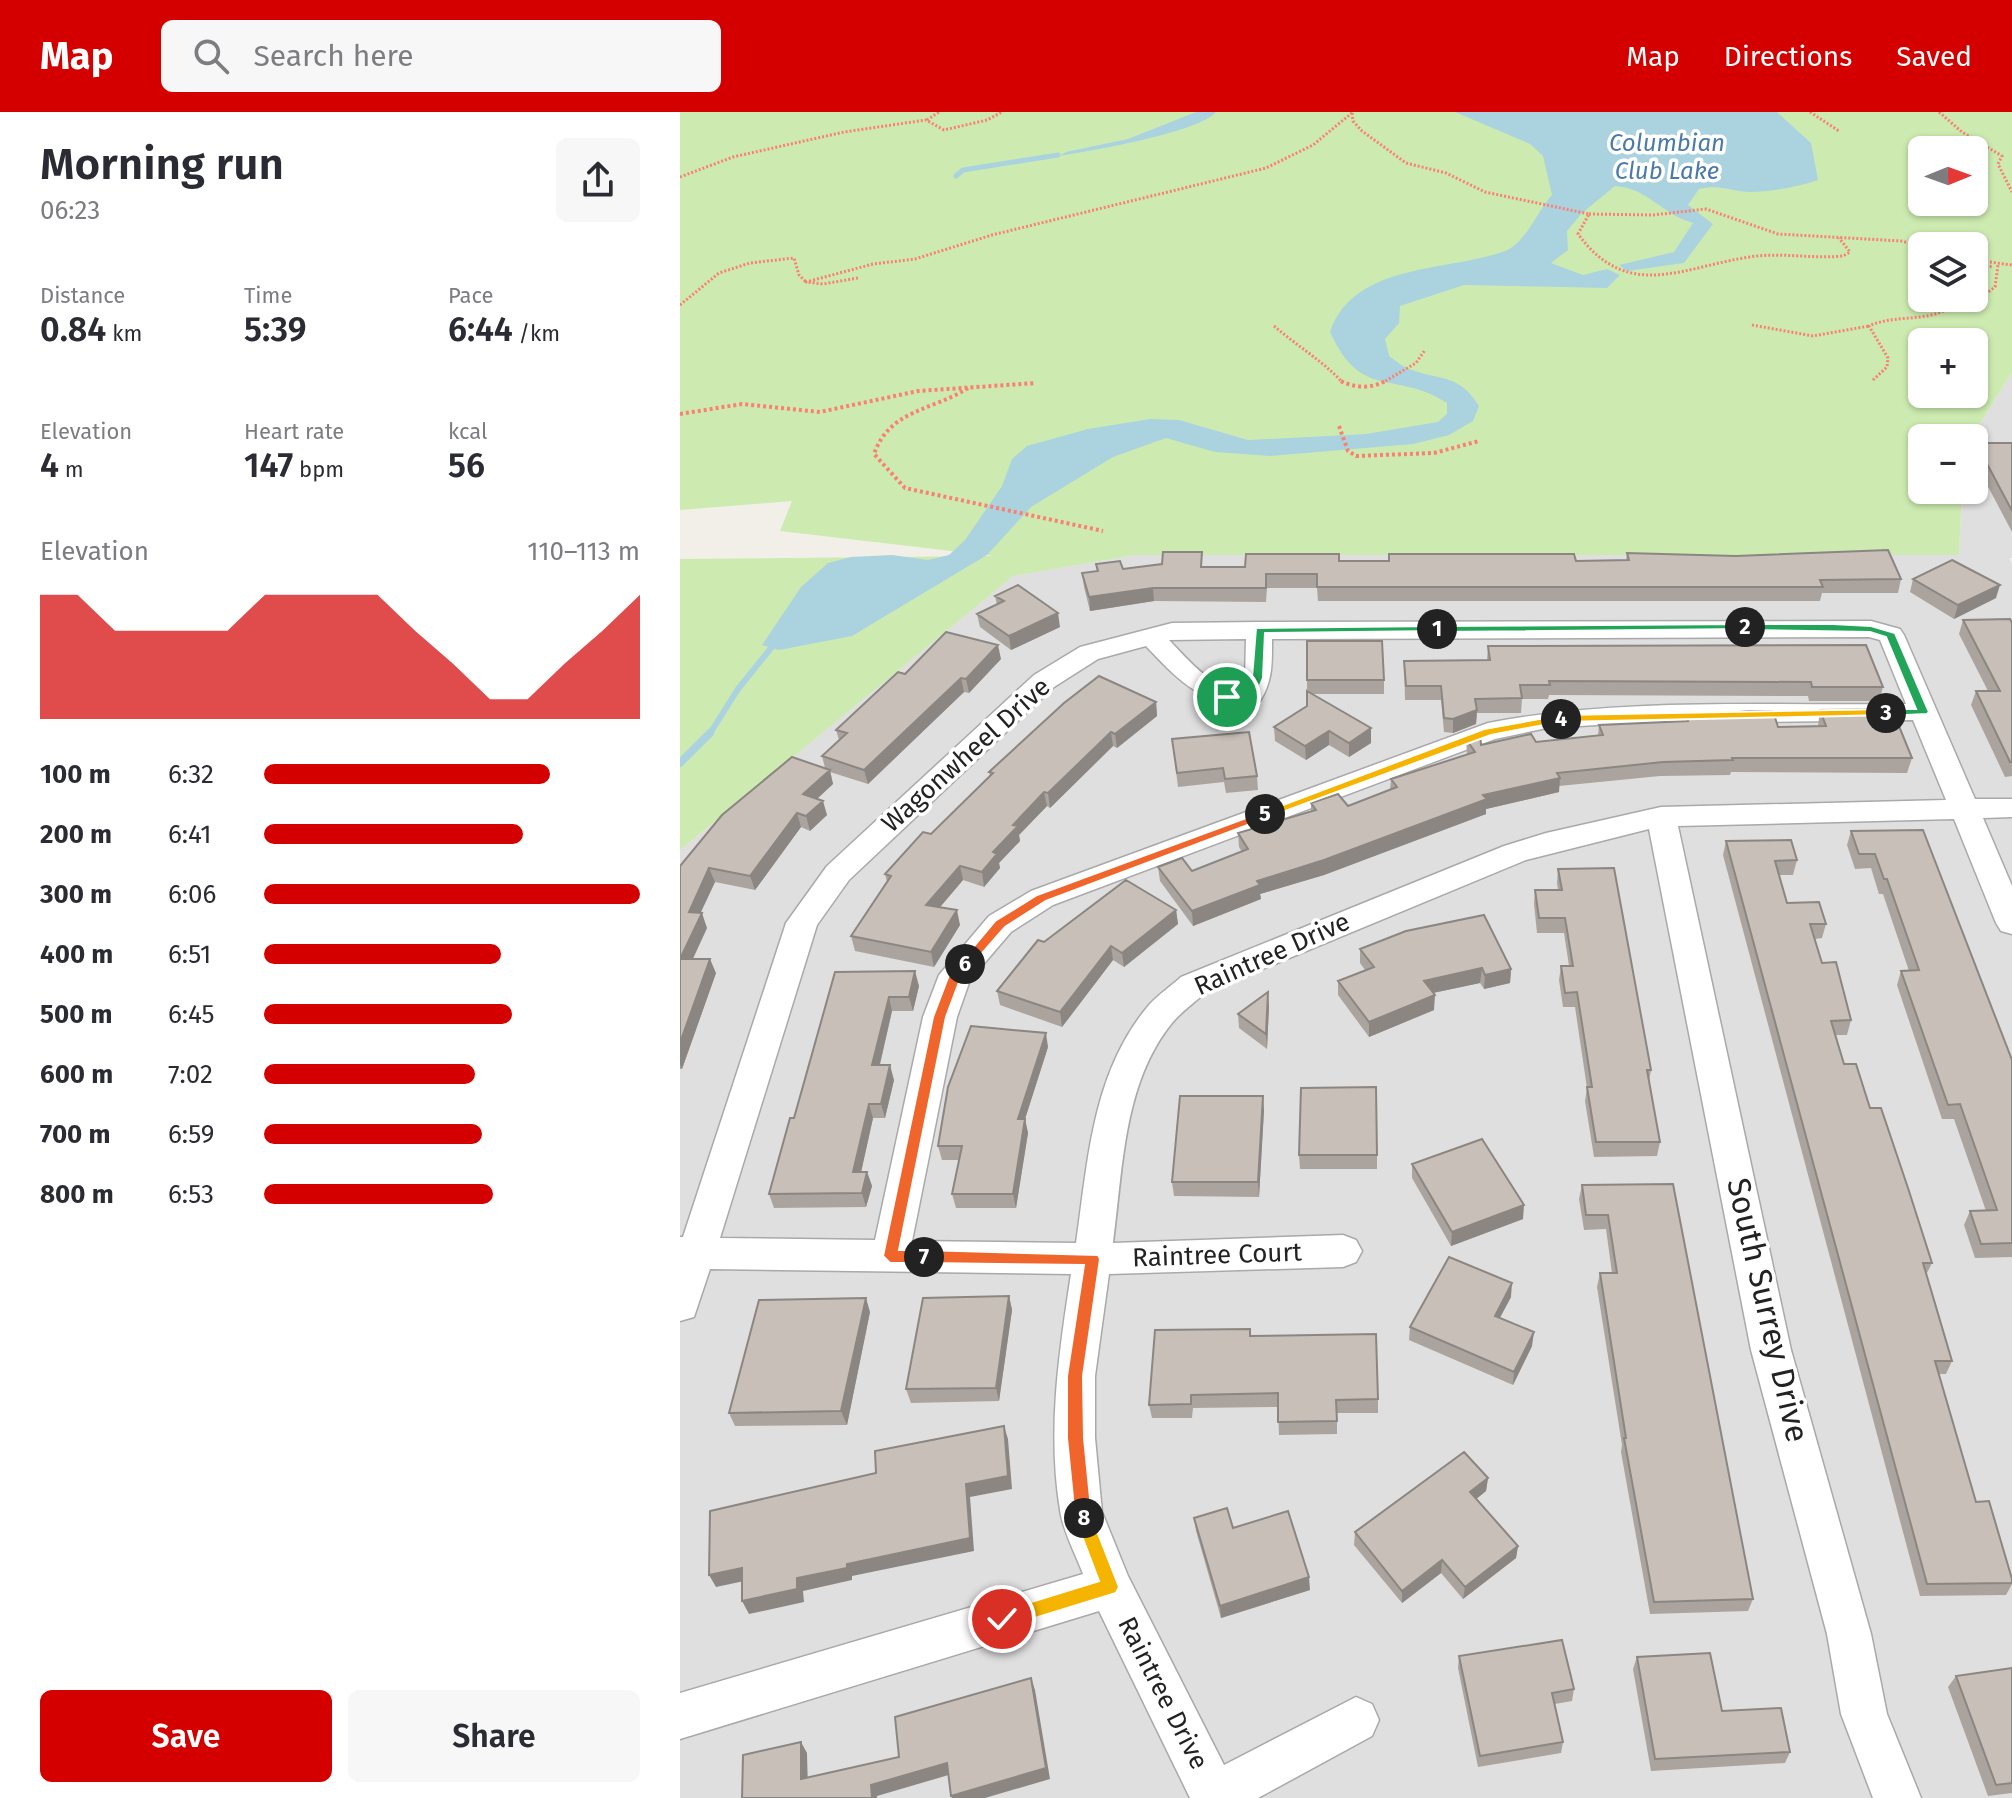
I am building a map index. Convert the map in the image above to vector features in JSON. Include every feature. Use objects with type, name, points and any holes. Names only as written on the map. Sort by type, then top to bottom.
[{"type":"street","name":"Wagonwheel Drive","points":[[680,1305],[687,1253],[802,923],[838,873],[1044,681],[1089,653],[1172,631],[1871,629],[1891,635],[1923,712]]},
{"type":"street","points":[[1150,635],[1207,691],[1227,697],[1250,695],[1258,678],[1259,630]]},
{"type":"street","points":[[890,1256],[940,1017],[955,975],[1000,924],[1042,898],[1503,729],[1547,720],[1613,716],[1923,712],[2012,923]]},
{"type":"street","name":"Raintree Drive","points":[[1215,1797],[1110,1587],[1081,1512],[1075,1438],[1075,1376],[1114,1107],[1127,1071],[1161,1014],[1193,985],[1546,843],[1661,817],[2012,808]]},
{"type":"street","name":"South Surrey Drive","points":[[1661,817],[1771,1350],[1849,1634],[1864,1714],[1897,1798]]},
{"type":"street","name":"Raintree Court","points":[[687,1253],[1092,1259],[1343,1251]]},
{"type":"street","points":[[680,1716],[1110,1587]]},
{"type":"street","points":[[1215,1797],[1356,1720]]},
{"type":"path","points":[[680,177],[733,157],[844,132],[926,120],[939,112]]},
{"type":"path","points":[[926,120],[944,130],[987,120],[1002,112]]},
{"type":"path","points":[[1352,112],[1353,121],[1362,131],[1406,163],[1446,173],[1485,192],[1589,214],[1664,214],[1700,209],[1778,234],[1908,243]]},
{"type":"path","points":[[806,282],[873,264],[915,259],[1004,232],[1101,211],[1208,180],[1266,168],[1313,145],[1352,112]]},
{"type":"path","points":[[1810,112],[1839,131]]},
{"type":"path","points":[[1939,112],[1962,132],[2002,156],[1998,164],[2012,192]]},
{"type":"path","points":[[1589,214],[1578,234],[1591,253],[1623,273],[1637,276],[1680,272],[1759,256],[1843,256],[1850,252],[1839,238]]},
{"type":"path","points":[[680,305],[719,273],[750,263],[794,258],[799,275],[806,282],[823,284],[858,278]]},
{"type":"path","points":[[1988,263],[2012,265]]},
{"type":"path","points":[[1988,267],[1996,265]]},
{"type":"path","points":[[1988,292],[1995,287],[1996,265]]},
{"type":"path","points":[[1752,325],[1813,336],[1940,312]]},
{"type":"path","points":[[1274,326],[1306,354],[1327,365],[1343,383],[1359,387],[1378,385],[1416,363],[1425,350]]},
{"type":"path","points":[[1869,326],[1888,358],[1887,367],[1873,380]]},
{"type":"path","points":[[680,414],[742,404],[829,411],[918,391],[1036,383]]},
{"type":"path","points":[[968,388],[960,395],[894,422],[876,440],[874,454],[887,472],[901,480],[905,488],[1103,531]]},
{"type":"path","points":[[1339,426],[1348,451],[1356,456],[1407,456],[1448,451],[1479,441]]},
{"type":"shaded area","points":[[2012,372],[2012,558],[2009,558],[2012,563],[2012,1798],[680,1798],[680,850],[1012,576],[1135,555],[1959,555],[1961,504],[1988,504],[1988,424],[1980,424]]},
{"type":"green space","points":[[680,112],[2012,112],[2012,372],[1980,424],[1908,424],[1908,504],[1961,504],[1959,555],[1135,555],[1013,576],[680,850],[680,559],[994,556],[780,531],[792,501],[680,510]]},
{"type":"water","points":[[1196,112],[1216,112],[1205,120],[1166,134],[1059,156],[1128,139]]},
{"type":"water","name":"Columbian Club Lake","points":[[1455,112],[1777,112],[1811,143],[1818,180],[1757,192],[1719,187],[1699,189],[1688,205],[1713,224],[1684,263],[1627,271],[1619,265],[1674,252],[1693,223],[1672,214],[1637,191],[1615,186],[1582,213],[1567,231],[1568,250],[1551,263],[1583,275],[1607,269],[1620,275],[1607,288],[1464,285],[1400,306],[1399,323],[1385,339],[1389,356],[1409,369],[1457,383],[1479,406],[1473,421],[1449,435],[1413,444],[1270,456],[1215,452],[1166,438],[1113,457],[1031,507],[987,555],[852,636],[779,650],[762,645],[801,587],[828,563],[851,557],[892,555],[928,560],[949,555],[965,540],[1002,486],[1012,459],[1027,446],[1088,429],[1150,419],[1179,420],[1248,440],[1366,434],[1438,422],[1447,414],[1447,403],[1411,387],[1367,376],[1354,368],[1342,354],[1330,332],[1342,309],[1359,293],[1381,281],[1405,273],[1482,258],[1512,247],[1552,195],[1543,156],[1530,144]]},
{"type":"building","points":[[1988,443],[2012,443],[2012,511],[1988,466]]},
{"type":"building","points":[[1888,550],[1901,579],[1820,580],[1823,587],[1317,587],[1317,574],[1266,574],[1266,588],[1153,588],[1089,597],[1082,573],[1098,571],[1096,564],[1120,561],[1123,569],[1162,564],[1163,552],[1202,552],[1201,567],[1245,567],[1246,554],[1339,554],[1339,561],[1389,561],[1389,554],[1574,554],[1576,561],[1629,560],[1627,553],[1736,556]]},
{"type":"building","points":[[1952,560],[2000,585],[1958,605],[1913,579]]},
{"type":"building","points":[[1018,585],[1058,613],[1009,636],[977,614],[1004,601],[995,596]]},
{"type":"building","points":[[2010,619],[2012,762],[1976,691],[2000,691],[1963,620]]},
{"type":"building","points":[[946,632],[998,645],[966,679],[961,678],[864,770],[822,756],[847,733],[836,730],[898,672],[905,674]]},
{"type":"building","points":[[1307,641],[1382,641],[1384,680],[1307,680]]},
{"type":"building","points":[[1866,645],[1883,687],[1812,687],[1811,682],[1549,681],[1550,685],[1520,685],[1522,698],[1475,699],[1477,710],[1453,719],[1444,718],[1441,686],[1406,686],[1404,661],[1490,660],[1488,646]]},
{"type":"building","points":[[1099,676],[1156,702],[1115,734],[1111,732],[1048,793],[1044,792],[1013,825],[1018,826],[993,852],[997,854],[982,872],[960,866],[926,905],[957,910],[931,952],[851,936],[891,876],[885,874],[923,832],[931,834],[993,773],[989,772],[1064,703]]},
{"type":"building","points":[[1307,691],[1371,728],[1349,743],[1329,731],[1305,746],[1274,727],[1307,706]]},
{"type":"building","points":[[1892,709],[1912,758],[1732,758],[1557,773],[1560,778],[1483,795],[1487,799],[1324,860],[1257,881],[1260,885],[1192,911],[1158,867],[1182,858],[1192,871],[1248,849],[1238,833],[1316,810],[1311,803],[1338,794],[1348,806],[1397,787],[1391,779],[1475,752],[1466,739],[1480,734],[1481,745],[1531,734],[1536,742],[1603,735],[1599,725],[1688,721],[1686,717],[1749,711],[1773,711],[1778,727],[1826,726],[1820,710]]},
{"type":"building","points":[[1249,732],[1257,776],[1225,779],[1223,768],[1177,773],[1172,739]]},
{"type":"building","points":[[792,757],[830,770],[803,794],[823,801],[806,816],[797,813],[750,876],[709,868],[689,912],[702,913],[680,959],[680,866],[722,815]]},
{"type":"building","points":[[1923,830],[2012,1060],[2012,1243],[1981,1244],[1970,1211],[1997,1210],[1960,1104],[1948,1105],[1901,971],[1919,970],[1887,879],[1884,879],[1875,854],[1859,854],[1851,831]]},
{"type":"building","points":[[1791,840],[1797,860],[1775,861],[1787,903],[1819,902],[1826,924],[1810,924],[1822,963],[1836,962],[1851,1020],[1831,1021],[1844,1064],[1856,1064],[1870,1108],[1881,1108],[1908,1188],[1932,1263],[1923,1263],[1952,1361],[1935,1361],[1976,1502],[1989,1501],[2012,1583],[1927,1584],[1726,841]]},
{"type":"building","points":[[1614,868],[1651,1070],[1647,1070],[1660,1142],[1596,1142],[1587,1087],[1592,1087],[1577,992],[1565,993],[1561,966],[1573,966],[1565,918],[1539,918],[1535,890],[1562,890],[1558,869]]},
{"type":"building","points":[[1126,880],[1176,910],[1122,953],[1111,946],[1060,1012],[997,991],[1038,940],[1044,942]]},
{"type":"building","points":[[1484,915],[1511,969],[1485,975],[1482,968],[1424,981],[1435,995],[1369,1022],[1338,981],[1374,967],[1360,949],[1406,931]]},
{"type":"building","points":[[680,959],[710,959],[680,1043]]},
{"type":"building","points":[[915,971],[909,997],[889,997],[872,1065],[890,1065],[881,1104],[869,1104],[853,1172],[867,1172],[862,1193],[769,1194],[835,972]]},
{"type":"building","points":[[1268,992],[1266,1034],[1238,1014]]},
{"type":"building","points":[[971,1026],[1046,1033],[1018,1119],[1025,1119],[1013,1194],[952,1194],[962,1146],[938,1146],[948,1087]]},
{"type":"building","points":[[1376,1087],[1377,1155],[1299,1155],[1301,1088]]},
{"type":"building","points":[[1180,1096],[1263,1096],[1258,1182],[1172,1182]]},
{"type":"building","points":[[1482,1139],[1524,1205],[1452,1232],[1412,1164]]},
{"type":"building","points":[[1673,1184],[1753,1599],[1654,1602],[1624,1438],[1600,1273],[1617,1273],[1608,1215],[1586,1215],[1582,1185]]},
{"type":"building","points":[[1449,1257],[1512,1283],[1495,1316],[1534,1332],[1514,1372],[1410,1327]]},
{"type":"building","points":[[1009,1296],[996,1388],[906,1389],[923,1298]]},
{"type":"building","points":[[866,1298],[841,1411],[729,1413],[759,1300]]},
{"type":"building","points":[[1250,1329],[1250,1336],[1376,1334],[1378,1399],[1336,1400],[1337,1421],[1278,1422],[1278,1393],[1191,1395],[1191,1404],[1149,1405],[1155,1330]]},
{"type":"building","points":[[1004,1426],[1008,1476],[966,1484],[970,1538],[847,1564],[847,1568],[797,1578],[797,1589],[742,1601],[742,1568],[709,1575],[710,1511],[876,1473],[875,1451]]},
{"type":"building","points":[[1464,1452],[1488,1478],[1470,1492],[1518,1546],[1465,1587],[1442,1560],[1402,1591],[1355,1532]]},
{"type":"building","points":[[1227,1508],[1233,1528],[1288,1511],[1309,1577],[1220,1606],[1194,1518]]},
{"type":"building","points":[[1562,1640],[1574,1689],[1552,1693],[1563,1742],[1480,1756],[1459,1656]]},
{"type":"building","points":[[1710,1653],[1722,1711],[1781,1708],[1790,1752],[1655,1759],[1637,1657]]},
{"type":"building","points":[[2012,1668],[2012,1783],[1996,1785],[1956,1676]]},
{"type":"building","points":[[1031,1678],[1046,1768],[951,1796],[947,1763],[871,1785],[872,1798],[742,1798],[743,1755],[801,1742],[801,1779],[899,1757],[895,1717]]},
{"type":"waterway","points":[[956,176],[963,170],[1058,155]]},
{"type":"waterway","points":[[709,735],[738,689],[771,648]]},
{"type":"waterway","points":[[680,763],[710,733]]},
{"type":"route","points":[[1002,1619],[1110,1587],[1081,1512],[1075,1438],[1075,1376],[1092,1259],[890,1256],[940,1017],[955,975],[1000,924],[1042,898],[1488,732],[1547,720],[1613,716],[1923,712],[1891,635],[1871,629],[1833,627],[1259,630],[1258,678],[1250,695],[1227,697]]}]
